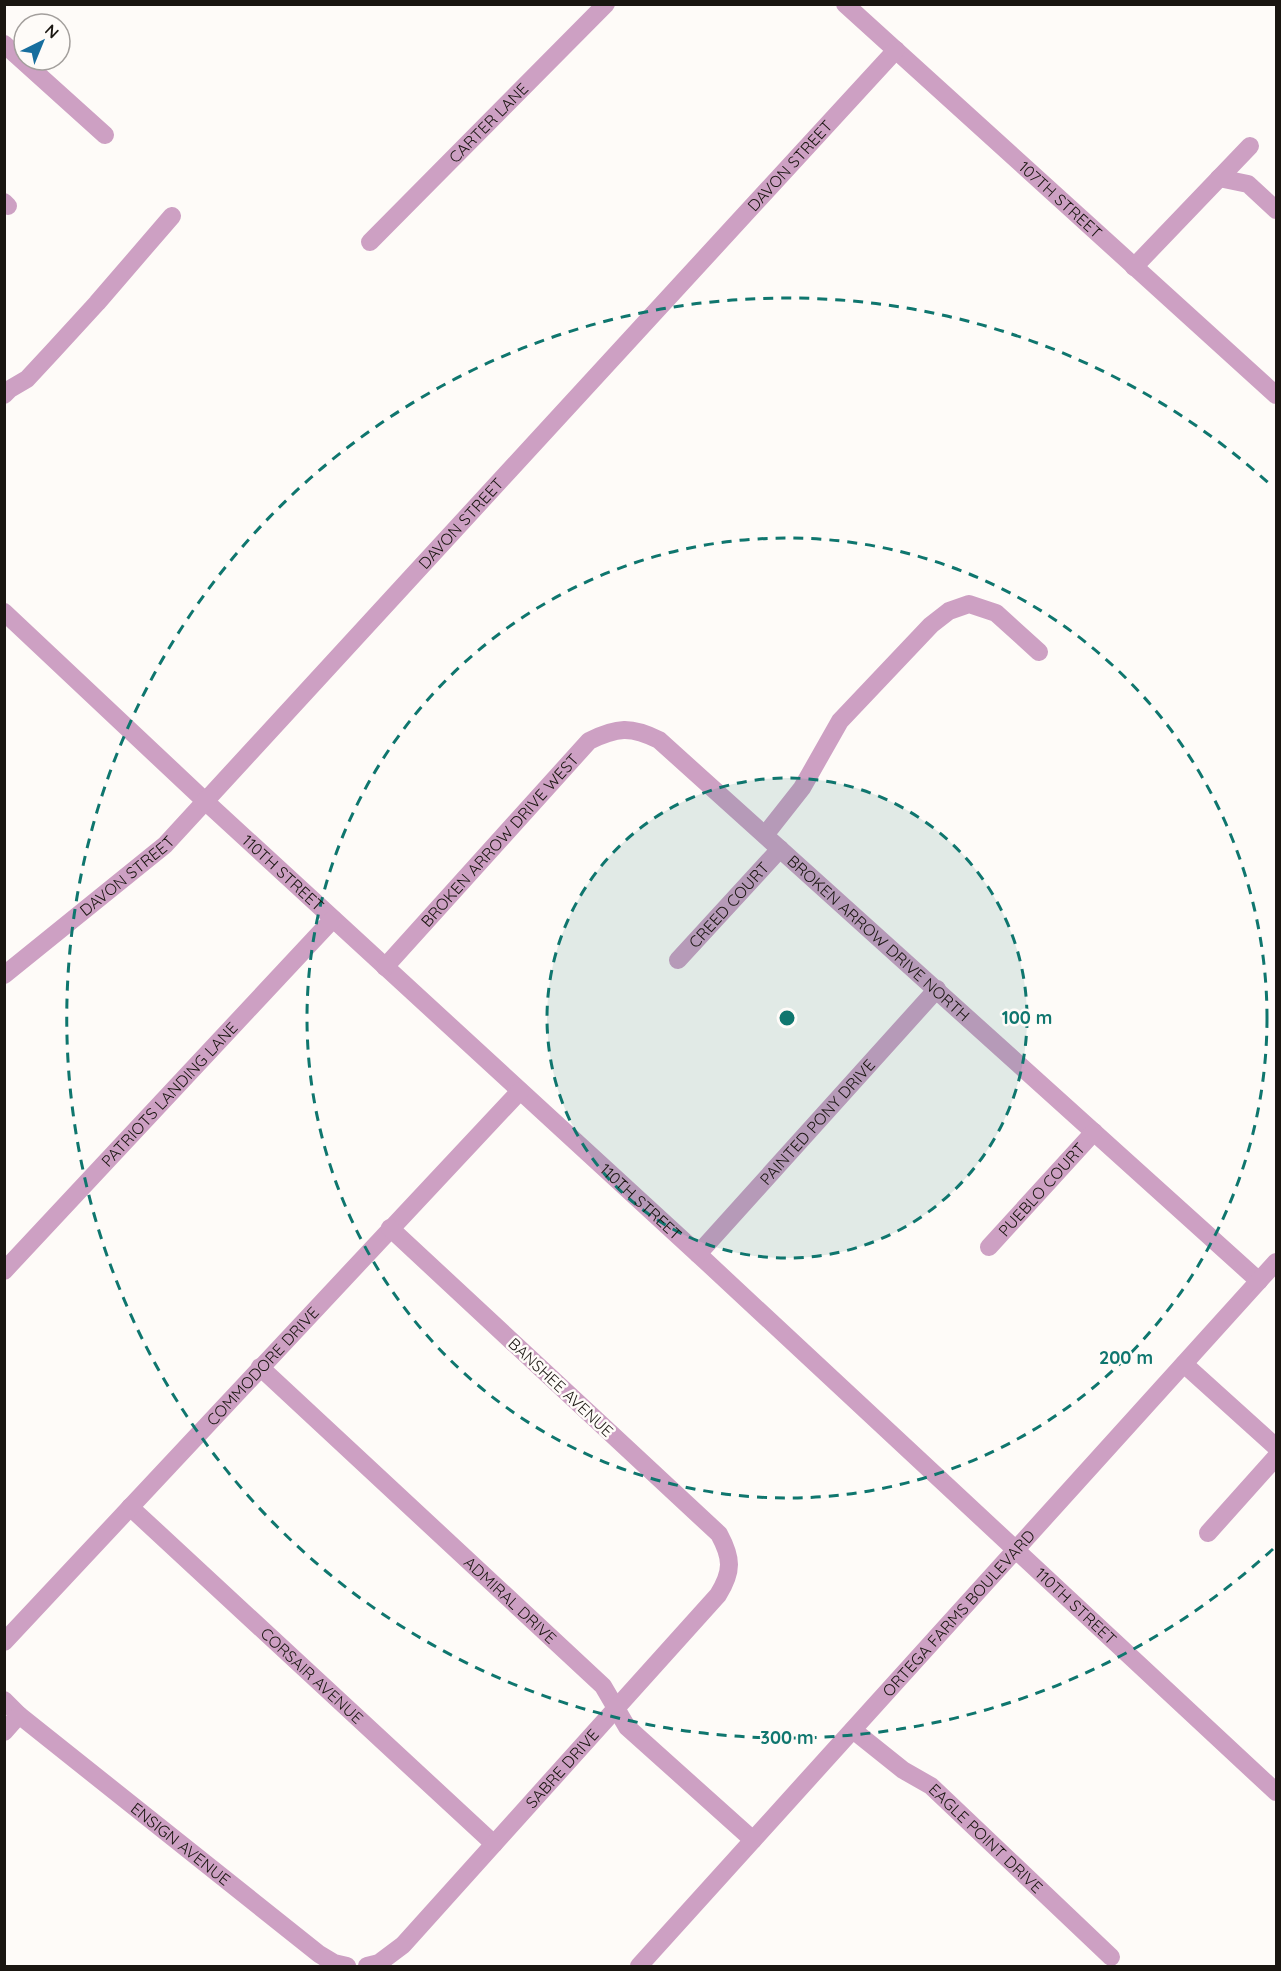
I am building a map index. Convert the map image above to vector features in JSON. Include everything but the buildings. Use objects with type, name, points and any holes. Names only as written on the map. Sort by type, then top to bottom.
[{"type":"street","name":"CARTER LANE","points":[[370,242],[606,4]]},
{"type":"street","name":"107TH STREET","points":[[845,4],[1276,395]]},
{"type":"street","points":[[4,44],[105,135]]},
{"type":"street","name":"DAVON STREET","points":[[4,975],[148,860],[205,801],[896,50]]},
{"type":"street","points":[[1134,267],[1250,146]]},
{"type":"street","points":[[1219,178],[1248,184],[1276,210]]},
{"type":"street","points":[[4,395],[27,379],[172,216]]},
{"type":"street","points":[[765,835],[802,788],[840,721],[931,625],[949,611],[969,604],[996,613],[1039,652]]},
{"type":"street","name":"110TH STREET","points":[[4,612],[205,801],[698,1254],[1276,1792]]},
{"type":"street","name":"BROKEN ARROW DRIVE NORTH","points":[[624,729],[642,731],[659,740],[1259,1281]]},
{"type":"street","name":"BROKEN ARROW DRIVE WEST","points":[[385,967],[589,741],[605,733],[624,729]]},
{"type":"street","name":"CREED COURT","points":[[678,960],[780,849]]},
{"type":"street","name":"PATRIOTS LANDING LANE","points":[[4,1271],[333,919]]},
{"type":"street","name":"PAINTED PONY DRIVE","points":[[698,1254],[937,989]]},
{"type":"street","name":"COMMODORE DRIVE","points":[[4,1642],[520,1091]]},
{"type":"street","name":"PUEBLO COURT","points":[[989,1247],[1094,1132]]},
{"type":"street","name":"BANSHEE AVENUE","points":[[390,1228],[719,1534],[728,1550]]},
{"type":"street","name":"ORTEGA FARMS BOULEVARD","points":[[648,1964],[753,1840],[1276,1262]]},
{"type":"street","points":[[1184,1364],[1276,1447]]},
{"type":"street","name":"ADMIRAL DRIVE","points":[[260,1367],[603,1686],[627,1727],[753,1840]]},
{"type":"street","points":[[1208,1533],[1276,1457]]},
{"type":"street","name":"CORSAIR AVENUE","points":[[130,1507],[494,1844]]},
{"type":"street","name":"SABRE DRIVE","points":[[367,1966],[379,1963],[403,1945],[718,1595],[726,1583],[730,1567],[728,1550]]},
{"type":"street","points":[[4,1700],[19,1715],[4,1732]]},
{"type":"street","name":"ENSIGN AVENUE","points":[[19,1715],[319,1954],[334,1963],[347,1966]]},
{"type":"street","name":"EAGLE POINT DRIVE","points":[[853,1730],[903,1770],[931,1786],[1111,1957]]}]
